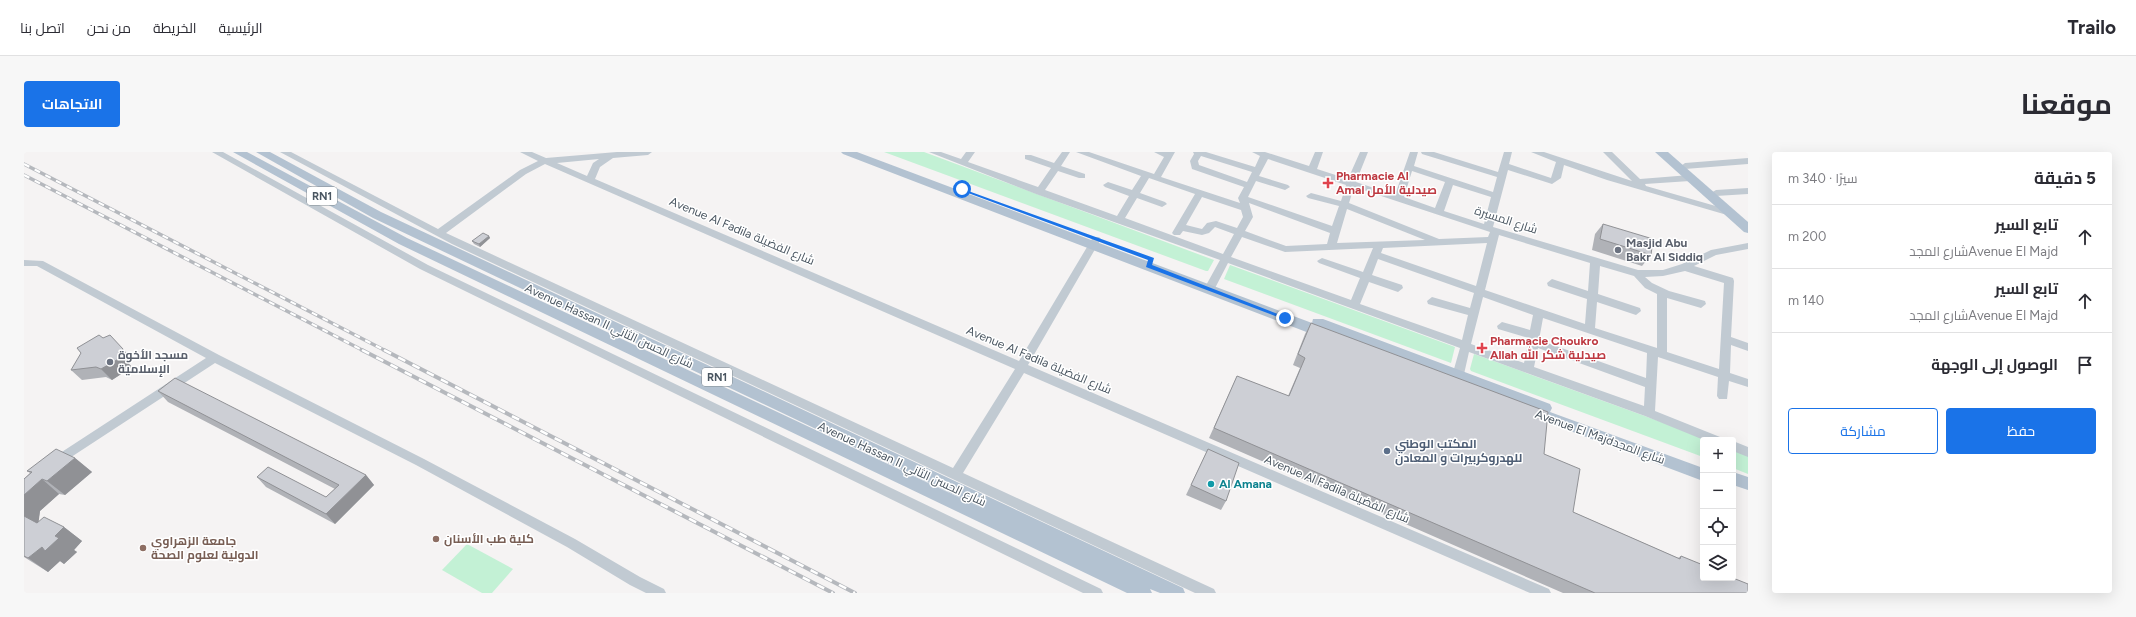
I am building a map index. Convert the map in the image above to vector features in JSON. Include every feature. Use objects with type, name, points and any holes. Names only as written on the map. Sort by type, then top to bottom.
[{"type":"main road","name":"Avenue Hassan II شارع الحسن الثاني","points":[[239,152],[403,242],[1144,593]]},
{"type":"main road","name":"Avenue Hassan II شارع الحسن الثاني","points":[[262,152],[411,226],[442,239],[489,263],[880,447],[1177,593]]},
{"type":"main road","name":"Avenue El Majdشارع المجد","points":[[847,152],[1095,242]]},
{"type":"main road","name":"Avenue El Majdشارع المجد","points":[[863,152],[1095,242],[1457,379],[1700,474]]},
{"type":"main road","points":[[1661,152],[1748,228]]},
{"type":"main road","points":[[1669,152],[1748,221]]},
{"type":"main road","name":"Avenue El Majdشارع المجد","points":[[1457,379],[1700,466]]},
{"type":"main road","points":[[1736,479],[1748,484]]},
{"type":"main road","points":[[1736,487],[1748,492]]},
{"type":"street","points":[[216,152],[424,267],[1096,593]]},
{"type":"street","points":[[284,152],[395,218]]},
{"type":"street","name":"Avenue Al Fadila شارع الفضيلة","points":[[524,152],[543,162],[590,180],[1022,366],[1544,593]]},
{"type":"street","points":[[442,239],[523,172],[543,162],[558,152]]},
{"type":"street","points":[[543,162],[648,152]]},
{"type":"street","points":[[933,152],[1039,192],[1649,413],[1709,437]]},
{"type":"street","points":[[962,163],[971,152]]},
{"type":"street","points":[[1039,192],[1066,152]]},
{"type":"street","points":[[1080,152],[1245,208]]},
{"type":"street","points":[[1156,178],[1170,154],[1158,152]]},
{"type":"street","points":[[1253,178],[1198,152],[1194,161],[1195,167],[1253,178],[1285,187]]},
{"type":"street","points":[[1312,170],[1319,152]]},
{"type":"street","points":[[1331,246],[1351,183],[1364,152]]},
{"type":"street","points":[[1399,198],[1414,152]]},
{"type":"street","points":[[1425,152],[1502,176]]},
{"type":"street","points":[[1457,379],[1479,291],[1492,233],[1497,196],[1508,152]]},
{"type":"street","points":[[1535,152],[1730,213]]},
{"type":"street","points":[[1607,152],[1641,185]]},
{"type":"street","points":[[1732,152],[1746,161]]},
{"type":"street","points":[[1211,286],[1224,259],[1248,217],[1243,198],[1266,154]]},
{"type":"street","name":"شارع المسيرة","points":[[1266,154],[1440,211],[1492,233],[1638,274],[1663,273],[1685,267],[1714,252],[1748,246]]},
{"type":"street","points":[[590,180],[596,165],[611,156]]},
{"type":"street","points":[[1028,157],[1082,176]]},
{"type":"street","points":[[1505,166],[1552,181],[1556,178],[1561,161]]},
{"type":"street","points":[[1685,166],[1746,161]]},
{"type":"street","points":[[1409,167],[1497,196]]},
{"type":"street","points":[[1119,220],[1147,174]]},
{"type":"street","points":[[1641,185],[1690,178]]},
{"type":"street","points":[[1440,211],[1450,180]]},
{"type":"street","points":[[1108,185],[1162,204]]},
{"type":"street","points":[[1716,193],[1748,191]]},
{"type":"street","points":[[1172,240],[1200,193]]},
{"type":"street","points":[[1311,196],[1345,205],[1438,241]]},
{"type":"street","points":[[1243,198],[1336,231]]},
{"type":"street","points":[[1180,227],[1202,232],[1206,231],[1210,225],[1216,224],[1285,249],[1438,241],[1492,233]]},
{"type":"street","points":[[955,475],[1022,366],[1095,242]]},
{"type":"street","points":[[1354,306],[1365,276],[1380,243]]},
{"type":"street","points":[[1375,254],[1539,313],[1748,383]]},
{"type":"street","points":[[1322,261],[1398,288]]},
{"type":"street","points":[[1590,330],[1595,262]]},
{"type":"street","points":[[24,263],[39,264],[215,358],[420,462],[571,543],[635,581],[660,593]]},
{"type":"street","points":[[1685,267],[1729,281],[1725,339],[1724,396]]},
{"type":"street","points":[[1638,274],[1641,281],[1646,285],[1662,292],[1701,304]]},
{"type":"street","points":[[1552,283],[1636,311]]},
{"type":"street","points":[[1649,413],[1649,384],[1658,353],[1662,292]]},
{"type":"street","points":[[1432,301],[1473,313]]},
{"type":"street","points":[[1528,370],[1539,313]]},
{"type":"street","points":[[1502,326],[1649,384]]},
{"type":"street","points":[[1725,339],[1748,347]]},
{"type":"street","points":[[47,467],[197,372],[215,358]]},
{"type":"street","points":[[880,447],[955,475],[1209,593]]},
{"type":"street","points":[[1736,447],[1748,452]]},
{"type":"street","points":[[635,581],[644,593]]},
{"type":"green space","points":[[884,152],[924,152],[1214,260],[1208,271],[1206,271]]},
{"type":"green space","points":[[1230,265],[1455,347],[1451,363],[1224,279]]},
{"type":"green space","points":[[1474,354],[1703,437],[1700,437],[1700,456],[1471,371],[1470,369]]},
{"type":"green space","points":[[1736,449],[1748,454],[1748,474],[1736,469]]},
{"type":"green space","points":[[467,544],[513,569],[492,593],[482,593],[442,570]]},
{"type":"building","points":[[1603,224],[1653,239],[1651,255],[1600,239]]},
{"type":"building","points":[[483,233],[489,236],[479,244],[472,241]]},
{"type":"building","name":"المكتب الوطني للهدروكربيرات و المعادن","points":[[1311,323],[1548,412],[1544,454],[1580,469],[1573,512],[1680,559],[1681,556],[1700,564],[1700,581],[1736,581],[1736,579],[1748,584],[1748,593],[1595,593],[1214,428],[1237,376],[1289,396],[1305,358],[1298,354]]},
{"type":"building","points":[[99,335],[103,338],[110,335],[123,349],[118,353],[122,357],[101,369],[96,367],[71,370],[81,353],[77,348]]},
{"type":"building","points":[[175,378],[366,475],[326,514],[257,477],[268,467],[326,497],[339,485],[158,391]]},
{"type":"building","points":[[56,449],[75,458],[47,481],[42,479],[24,495],[24,479],[32,472],[27,471]]},
{"type":"building","name":"Al Amana","points":[[1208,449],[1239,463],[1226,501],[1191,485]]},
{"type":"building","points":[[24,516],[37,523],[44,517],[64,527],[55,536],[59,538],[45,551],[42,547],[28,558],[24,556]]},
{"type":"railway","points":[[24,164],[386,351]]},
{"type":"railway","points":[[24,175],[364,351]]},
{"type":"railway","points":[[362,350],[833,593]]},
{"type":"railway","points":[[384,350],[855,593]]},
{"type":"place","name":"Pharmacie Al Amal صيدلية الأمل","points":[[1328,183]]},
{"type":"place","name":"Masjid Abu Bakr Al Siddiq","points":[[1618,250]]},
{"type":"place","name":"Pharmacie Choukro Allah صيدلية شكر الله","points":[[1482,348]]},
{"type":"place","name":"مسجد الأخوة الإسلامية","points":[[110,362]]},
{"type":"place","name":"المكتب الوطني للهدروكربيرات و المعادن","points":[[1387,451]]},
{"type":"place","name":"Al Amana","points":[[1211,484]]},
{"type":"place","name":"كلية طب الأسنان","points":[[436,539]]},
{"type":"place","name":"جامعة الزهراوي الدولية لعلوم الصحة","points":[[143,548]]},
{"type":"route","points":[[962,189],[1152,260],[1148,266],[1285,318]]}]
